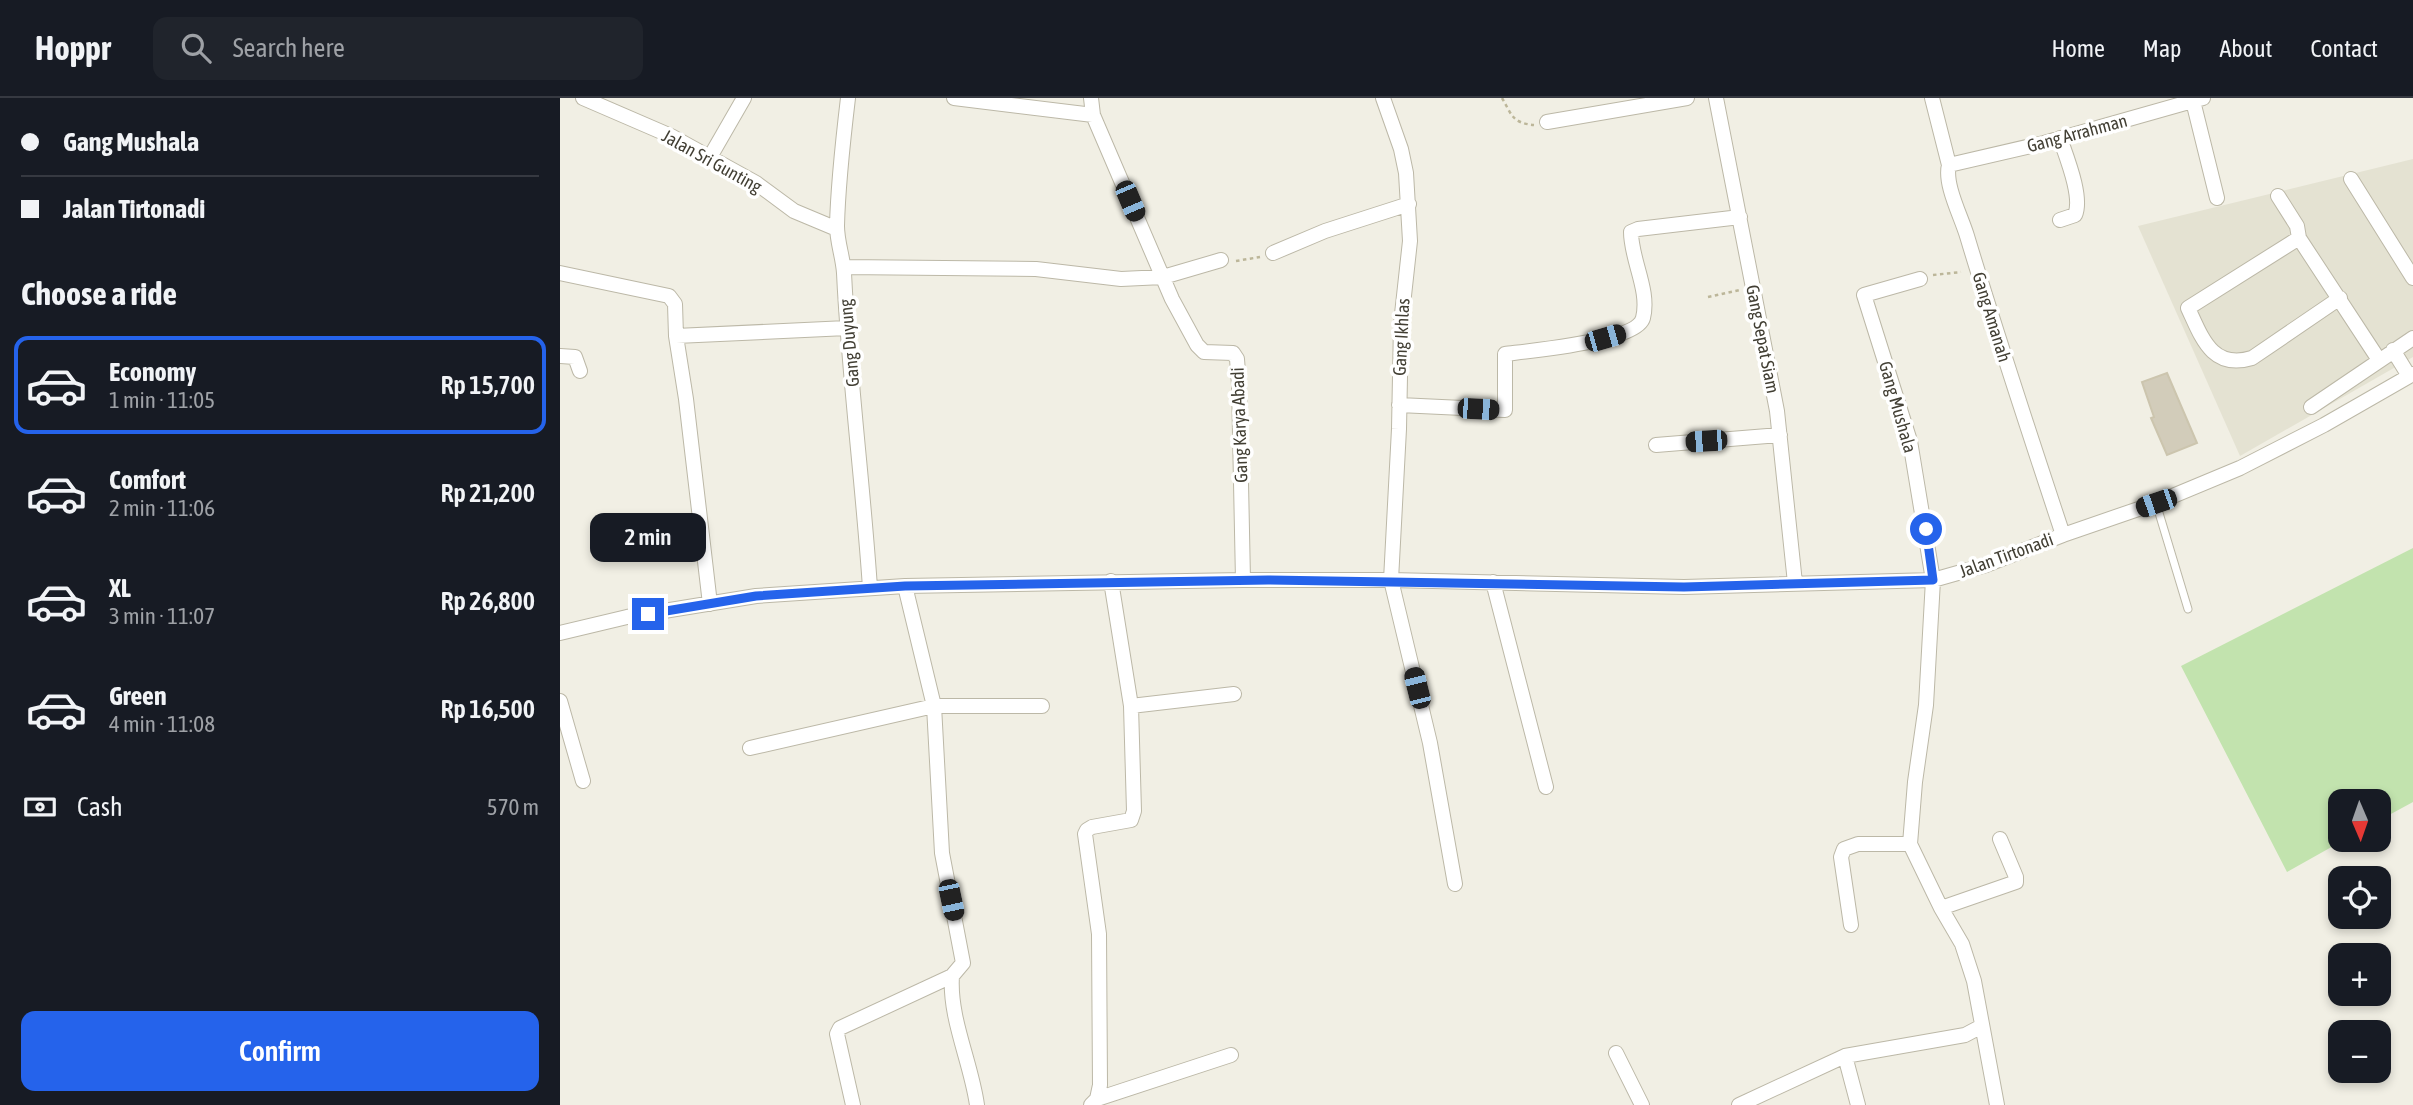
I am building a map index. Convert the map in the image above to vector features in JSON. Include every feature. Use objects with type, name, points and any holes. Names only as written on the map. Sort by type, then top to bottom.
[{"type":"street","name":"Jalan Sri Gunting","points":[[583,98],[671,136],[756,183],[794,211],[837,229]]},
{"type":"street","points":[[709,157],[744,98]]},
{"type":"street","name":"Gang Duyung","points":[[848,98],[837,229],[844,267],[870,587]]},
{"type":"street","points":[[954,98],[1030,102],[1093,115]]},
{"type":"street","name":"Gang Karya Abadi","points":[[1091,98],[1093,115],[1163,277],[1197,345],[1205,352],[1233,354],[1237,359],[1243,580]]},
{"type":"street","name":"Gang Ikhlas","points":[[1383,98],[1401,149],[1409,204],[1410,241],[1401,323],[1391,580],[1430,743],[1455,884]]},
{"type":"street","points":[[1547,122],[1606,105],[1687,98]]},
{"type":"street","name":"Gang Sepat Siam","points":[[1716,98],[1777,411],[1795,583]]},
{"type":"street","name":"Gang Amanah","points":[[1932,98],[1949,165],[1948,182],[2063,535]]},
{"type":"street","points":[[2198,99],[2217,198]]},
{"type":"street","name":"Gang Arrahman","points":[[1949,165],[2060,138],[2198,99]]},
{"type":"street","points":[[2060,138],[2074,177],[2077,210],[2075,215],[2060,220]]},
{"type":"street","points":[[2351,179],[2408,258],[2413,278]]},
{"type":"street","points":[[2278,195],[2297,226],[2299,238],[2379,360]]},
{"type":"street","points":[[1273,253],[1325,231],[1409,204]]},
{"type":"street","points":[[1399,405],[1505,410],[1504,354],[1605,338],[1629,331],[1641,324],[1643,290],[1631,232],[1740,217]]},
{"type":"street","points":[[2299,238],[2188,308],[2202,336],[2213,352],[2224,360],[2239,362],[2252,358],[2340,298]]},
{"type":"street","points":[[844,267],[1037,269],[1121,279],[1163,277],[1221,260]]},
{"type":"street","points":[[560,272],[669,296],[675,304],[676,336],[710,604]]},
{"type":"street","name":"Gang Mushala","points":[[1920,279],[1864,295],[1910,441],[1933,580]]},
{"type":"street","points":[[676,336],[847,328]]},
{"type":"street","points":[[2311,407],[2413,338]]},
{"type":"street","points":[[2393,350],[2411,375]]},
{"type":"street","points":[[560,356],[575,357],[580,371]]},
{"type":"street","name":"Jalan Tirtonadi","points":[[560,633],[627,617],[756,596],[870,587],[1243,580],[1391,580],[1684,587],[1933,580],[1986,565],[2156,503],[2240,468],[2324,425],[2411,375]]},
{"type":"street","points":[[1657,444],[1780,435]]},
{"type":"street","points":[[1933,580],[1926,705],[1915,782],[1910,844],[1962,944],[1974,981],[1997,1105]]},
{"type":"street","points":[[1094,1102],[1101,1071],[1099,934],[1085,834],[1092,827],[1131,820],[1133,816],[1131,706],[1111,581]]},
{"type":"street","points":[[1493,582],[1546,787]]},
{"type":"street","points":[[853,1105],[837,1034],[840,1028],[952,976],[963,963],[942,853],[934,706],[905,586]]},
{"type":"street","points":[[1131,706],[1234,694]]},
{"type":"street","points":[[560,701],[583,781]]},
{"type":"street","points":[[750,748],[934,706],[1042,706]]},
{"type":"street","points":[[1941,908],[2016,882],[2017,877],[2000,839]]},
{"type":"street","points":[[1851,925],[1841,857],[1844,849],[1858,844],[1910,844]]},
{"type":"street","points":[[952,976],[953,1007],[971,1069],[977,1105]]},
{"type":"street","points":[[1739,1105],[1845,1056],[1965,1035],[1982,1026]]},
{"type":"street","points":[[1616,1053],[1642,1105]]},
{"type":"street","points":[[1094,1102],[1231,1055]]},
{"type":"street","points":[[1845,1056],[1858,1105]]},
{"type":"lane","points":[[2156,503],[2188,609]]},
{"type":"path","points":[[1502,98],[1514,120],[1521,124],[1547,122]]},
{"type":"path","points":[[1221,260],[1246,260],[1273,253]]},
{"type":"path","points":[[1920,279],[1951,272],[1978,271]]},
{"type":"path","points":[[1708,297],[1754,287]]},
{"type":"shaded area","points":[[2413,159],[2413,357],[2240,456],[2138,226]]},
{"type":"green space","points":[[2413,548],[2413,802],[2391,814],[2391,789],[2328,789],[2328,849],[2287,872],[2181,666]]},
{"type":"building","points":[[2167,373],[2197,443],[2167,455],[2151,418],[2154,417],[2142,382]]},
{"type":"route","points":[[648,614],[756,596],[905,586],[1111,581],[1391,580],[1684,587],[1933,580],[1926,529]]}]
